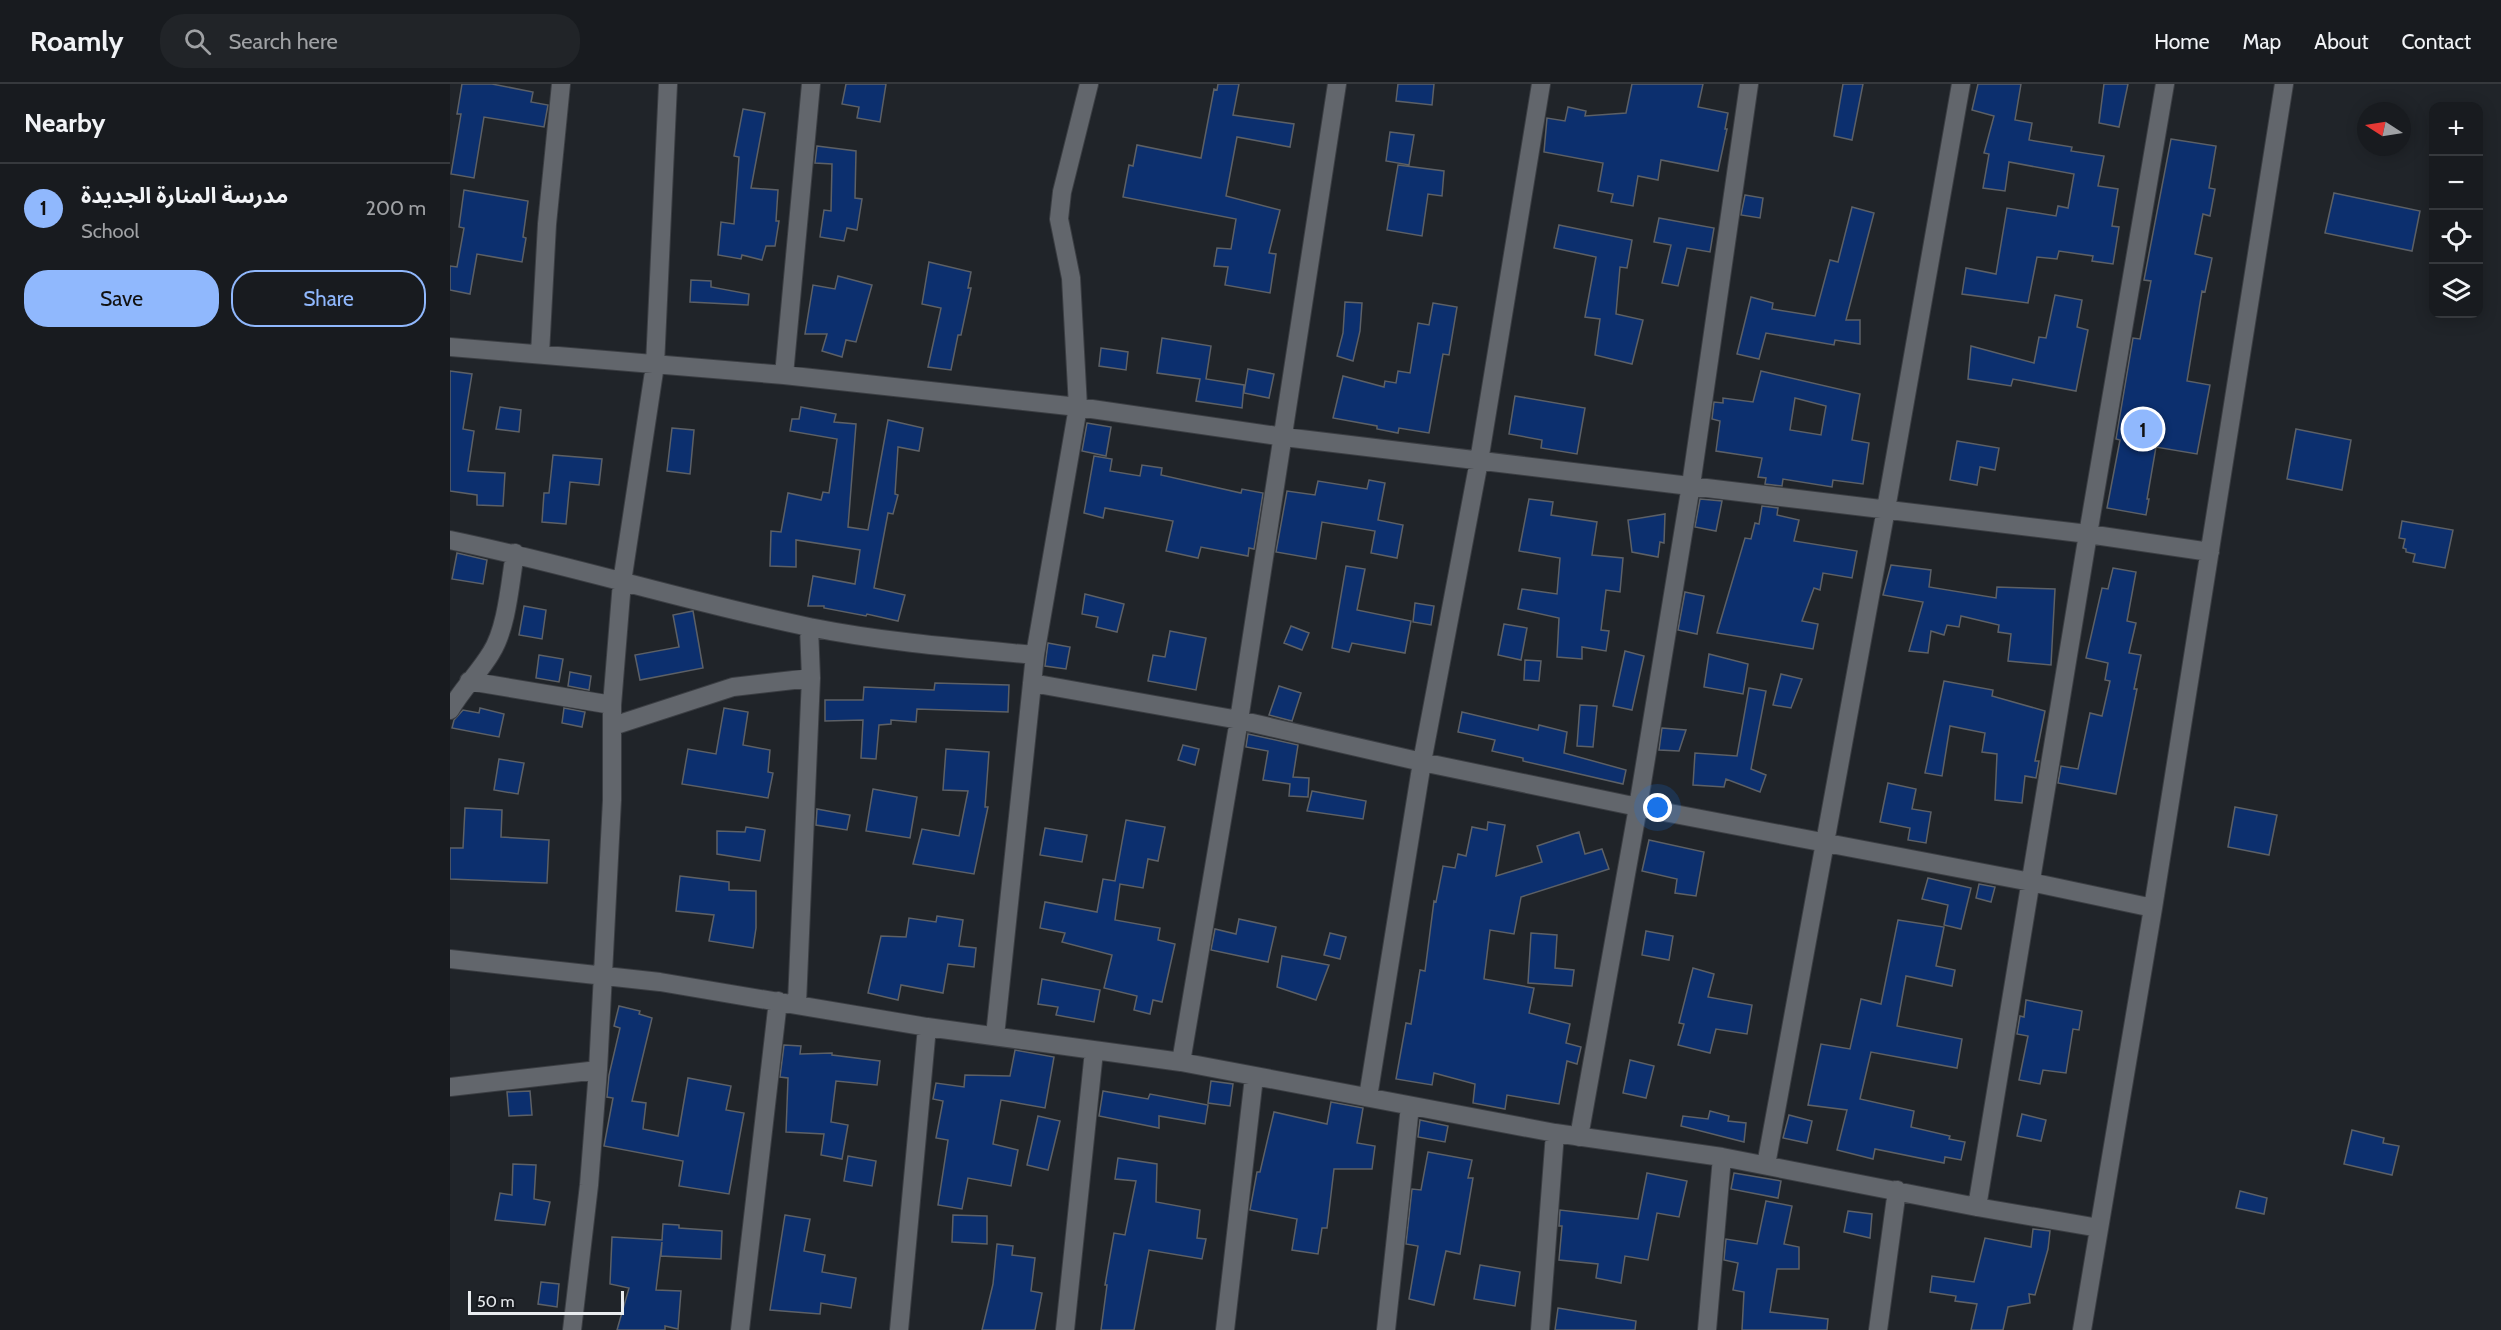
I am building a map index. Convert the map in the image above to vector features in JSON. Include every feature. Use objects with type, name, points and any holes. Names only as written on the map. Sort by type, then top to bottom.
[{"type":"street","points":[[540,354],[547,224],[561,84]]},
{"type":"street","points":[[572,1330],[589,1185],[598,1070],[612,800],[612,705],[622,582],[655,365],[668,84]]},
{"type":"street","points":[[784,375],[811,84]]},
{"type":"street","points":[[995,1036],[1035,655],[1078,407],[1071,278],[1059,219],[1062,192],[1089,84]]},
{"type":"street","points":[[1181,1062],[1239,720],[1337,84]]},
{"type":"street","points":[[1368,1097],[1422,762],[1479,461],[1541,84]]},
{"type":"street","points":[[1578,1137],[1638,807],[1691,485],[1749,84]]},
{"type":"street","points":[[1766,1165],[1961,84]]},
{"type":"street","points":[[1977,1207],[2165,84]]},
{"type":"street","points":[[2082,1330],[2153,908],[2284,84]]},
{"type":"street","points":[[450,347],[784,375],[1078,407],[1284,437],[2088,534],[2210,552]]},
{"type":"street","points":[[450,540],[515,553],[622,582],[809,627],[930,647],[1035,655]]},
{"type":"street","points":[[450,710],[491,653],[499,637],[515,553]]},
{"type":"street","points":[[797,1003],[811,678],[809,627]]},
{"type":"street","points":[[613,726],[733,687],[811,678]]},
{"type":"street","points":[[469,681],[612,705]]},
{"type":"street","points":[[1032,683],[1239,720],[1422,762],[1638,807],[2031,882],[2153,908]]},
{"type":"street","points":[[450,959],[604,975],[797,1003],[927,1027],[1181,1062],[1578,1137],[1722,1156],[1977,1207],[2099,1228]]},
{"type":"street","points":[[740,1330],[778,1001]]},
{"type":"street","points":[[899,1330],[927,1027]]},
{"type":"street","points":[[1065,1330],[1094,1051]]},
{"type":"street","points":[[450,1087],[598,1070]]},
{"type":"street","points":[[1225,1330],[1254,1077]]},
{"type":"street","points":[[1386,1330],[1410,1106]]},
{"type":"street","points":[[1540,1330],[1555,1133]]},
{"type":"street","points":[[1707,1330],[1722,1156]]},
{"type":"street","points":[[1878,1330],[1897,1190]]},
{"type":"building","points":[[462,84],[492,84],[533,92],[531,102],[548,105],[544,127],[484,117],[474,178],[451,174],[461,114],[457,114]]},
{"type":"building","points":[[846,84],[886,84],[880,122],[857,118],[859,107],[842,104]]},
{"type":"building","points":[[1218,84],[1239,84],[1233,115],[1294,124],[1290,147],[1237,137],[1226,196],[1280,210],[1269,253],[1276,254],[1270,293],[1225,285],[1228,267],[1214,266],[1217,248],[1231,249],[1236,219],[1123,197],[1129,165],[1133,166],[1137,145],[1201,158],[1214,89],[1217,90]]},
{"type":"building","points":[[1398,84],[1434,84],[1432,105],[1396,101]]},
{"type":"building","points":[[1632,84],[1703,84],[1698,107],[1728,113],[1718,171],[1661,160],[1658,180],[1638,176],[1633,206],[1611,202],[1613,194],[1598,191],[1603,163],[1544,152],[1547,118],[1565,121],[1568,107],[1586,111],[1585,116],[1626,113]]},
{"type":"building","points":[[1843,84],[1863,84],[1852,140],[1834,136]]},
{"type":"building","points":[[1978,84],[2021,84],[2015,120],[2032,123],[2029,140],[2072,147],[2071,151],[2104,156],[2098,186],[2118,189],[2112,226],[2119,227],[2113,264],[2092,261],[2093,256],[2059,251],[2057,259],[2037,257],[2028,303],[1962,294],[1966,268],[1996,274],[2007,208],[2056,216],[2058,206],[2068,208],[2074,174],[2009,162],[2005,191],[1983,188],[1989,154],[1984,153],[1994,116],[1972,110]]},
{"type":"building","points":[[2104,84],[2128,84],[2119,127],[2099,123]]},
{"type":"building","points":[[743,109],[765,113],[751,188],[778,190],[776,221],[779,221],[775,246],[766,246],[762,260],[742,255],[741,259],[718,255],[721,222],[734,224],[739,157],[734,156]]},
{"type":"building","points":[[1390,132],[1414,135],[1409,165],[1386,161]]},
{"type":"building","points":[[2171,139],[2216,146],[2209,188],[2215,189],[2210,216],[2203,214],[2195,254],[2212,258],[2205,292],[2202,291],[2187,381],[2210,385],[2197,454],[2156,447],[2146,515],[2107,508],[2120,440],[2116,439],[2133,338],[2140,339],[2151,281],[2144,280]]},
{"type":"building","points":[[817,146],[856,151],[855,198],[862,199],[857,230],[847,228],[844,241],[820,237],[824,210],[831,211],[832,164],[815,163]]},
{"type":"building","points":[[1398,165],[1444,171],[1442,196],[1428,194],[1422,236],[1387,230]]},
{"type":"building","points":[[464,190],[528,201],[522,262],[477,254],[470,294],[450,290],[450,266],[457,267],[464,228],[459,227]]},
{"type":"building","points":[[2334,193],[2420,211],[2412,251],[2325,233]]},
{"type":"building","points":[[1745,195],[1763,198],[1760,218],[1741,215]]},
{"type":"building","points":[[1852,207],[1874,213],[1846,320],[1860,320],[1860,344],[1835,340],[1834,345],[1766,333],[1759,359],[1737,354],[1751,297],[1773,303],[1772,309],[1815,316],[1830,260],[1838,262]]},
{"type":"building","points":[[1659,218],[1714,228],[1710,252],[1687,248],[1678,286],[1662,283],[1671,245],[1654,242]]},
{"type":"building","points":[[1559,225],[1632,240],[1627,268],[1620,267],[1616,314],[1643,320],[1632,364],[1595,355],[1600,319],[1585,317],[1596,257],[1554,248]]},
{"type":"building","points":[[929,262],[971,272],[968,288],[971,288],[951,370],[928,367],[941,308],[922,304]]},
{"type":"building","points":[[838,276],[872,285],[856,342],[846,340],[842,357],[822,351],[827,334],[805,334],[813,285],[835,289]]},
{"type":"building","points":[[691,280],[711,281],[711,287],[749,294],[748,305],[690,302]]},
{"type":"building","points":[[2055,295],[2082,300],[2077,327],[2088,330],[2076,391],[2013,379],[2011,386],[1968,379],[1971,346],[2034,363],[2039,337],[2046,338]]},
{"type":"building","points":[[1345,302],[1362,303],[1360,331],[1353,361],[1337,356],[1343,333]]},
{"type":"building","points":[[1433,303],[1457,307],[1449,355],[1443,354],[1429,433],[1399,428],[1398,433],[1377,429],[1377,426],[1333,418],[1343,376],[1384,387],[1385,381],[1396,383],[1398,371],[1410,373],[1418,323],[1429,325]]},
{"type":"building","points":[[1162,338],[1211,346],[1206,379],[1244,385],[1242,408],[1196,401],[1200,379],[1157,373]]},
{"type":"building","points":[[1101,348],[1128,352],[1126,370],[1099,366]]},
{"type":"building","points":[[1248,369],[1274,374],[1269,398],[1244,393]]},
{"type":"building","points":[[450,371],[472,374],[463,429],[474,431],[468,471],[505,473],[503,506],[477,505],[477,495],[450,491]]},
{"type":"building","points":[[1761,371],[1860,394],[1852,440],[1869,443],[1863,484],[1833,480],[1832,487],[1783,479],[1782,486],[1765,484],[1766,478],[1758,477],[1762,458],[1716,451],[1720,421],[1712,419],[1714,402],[1723,403],[1723,398],[1753,402]],"holes":[[[1795,398],[1826,406],[1821,435],[1790,430]]]},
{"type":"building","points":[[1515,396],[1585,408],[1577,454],[1541,448],[1542,440],[1509,434]]},
{"type":"building","points":[[500,407],[521,410],[519,432],[496,429]]},
{"type":"building","points":[[801,407],[836,414],[834,422],[856,424],[848,527],[868,530],[888,420],[923,428],[919,451],[898,447],[895,494],[898,495],[893,514],[888,513],[874,588],[905,595],[898,621],[824,608],[824,606],[808,606],[813,576],[855,584],[860,550],[796,540],[796,567],[770,566],[771,531],[781,532],[788,493],[821,500],[823,492],[829,493],[837,439],[790,431],[792,419],[799,419]]},
{"type":"building","points":[[1087,423],[1111,427],[1106,456],[1082,451]]},
{"type":"building","points":[[672,428],[694,430],[690,474],[667,471]]},
{"type":"building","points":[[2296,429],[2351,440],[2342,490],[2287,479]]},
{"type":"building","points":[[1957,441],[1999,448],[1995,470],[1980,467],[1977,485],[1950,480]]},
{"type":"building","points":[[553,455],[602,459],[599,485],[570,482],[566,524],[542,522],[544,493],[549,493]]},
{"type":"building","points":[[1094,456],[1112,459],[1110,471],[1140,476],[1142,465],[1162,468],[1161,475],[1241,493],[1242,489],[1263,493],[1254,549],[1249,548],[1248,556],[1201,547],[1198,558],[1166,551],[1173,521],[1105,508],[1103,518],[1084,513]]},
{"type":"building","points":[[1369,480],[1385,483],[1378,520],[1403,525],[1397,558],[1371,553],[1375,531],[1322,522],[1316,559],[1276,552],[1287,491],[1315,495],[1318,481],[1367,489]]},
{"type":"building","points":[[1529,499],[1553,502],[1551,515],[1597,522],[1592,555],[1623,558],[1620,592],[1606,590],[1601,630],[1609,631],[1606,651],[1582,647],[1582,659],[1557,657],[1559,618],[1518,609],[1522,589],[1557,594],[1560,558],[1519,551]]},
{"type":"building","points":[[1700,499],[1722,501],[1716,531],[1695,527]]},
{"type":"building","points":[[1762,506],[1778,508],[1777,515],[1799,520],[1794,541],[1857,551],[1852,578],[1823,573],[1820,590],[1814,588],[1802,621],[1818,624],[1813,649],[1717,633],[1745,538],[1751,539],[1755,523],[1759,524]]},
{"type":"building","points":[[1665,514],[1664,543],[1660,542],[1658,557],[1632,552],[1628,520]]},
{"type":"building","points":[[2402,521],[2453,530],[2445,568],[2413,562],[2415,554],[2406,552],[2403,548],[2405,539],[2399,538]]},
{"type":"building","points":[[457,553],[487,560],[483,584],[452,579]]},
{"type":"building","points":[[1891,565],[1931,570],[1929,587],[1996,598],[1997,587],[2055,589],[2051,665],[2008,661],[2011,634],[1998,632],[1999,625],[1961,616],[1959,627],[1947,625],[1944,635],[1931,631],[1928,653],[1909,651],[1923,602],[1883,595]]},
{"type":"building","points":[[1346,566],[1365,569],[1357,610],[1411,621],[1405,653],[1352,643],[1349,652],[1332,648]]},
{"type":"building","points":[[2113,568],[2136,572],[2127,621],[2136,623],[2129,653],[2141,655],[2134,689],[2137,689],[2116,794],[2058,783],[2061,766],[2078,769],[2090,713],[2102,716],[2110,681],[2105,680],[2108,663],[2086,658],[2102,588],[2108,589]]},
{"type":"building","points":[[1685,592],[1704,596],[1697,634],[1678,630]]},
{"type":"building","points":[[1085,594],[1124,604],[1117,632],[1096,627],[1098,617],[1082,614]]},
{"type":"building","points":[[1415,603],[1434,606],[1431,625],[1413,622]]},
{"type":"building","points":[[524,606],[546,610],[542,639],[519,635]]},
{"type":"building","points":[[693,611],[703,668],[640,680],[635,655],[679,647],[673,615]]},
{"type":"building","points":[[1504,624],[1527,628],[1521,660],[1498,655]]},
{"type":"building","points":[[1291,626],[1309,633],[1302,650],[1284,643]]},
{"type":"building","points":[[1170,631],[1206,638],[1196,690],[1148,681],[1153,655],[1165,657]]},
{"type":"building","points":[[1048,643],[1070,647],[1066,669],[1045,666]]},
{"type":"building","points":[[1625,651],[1644,656],[1632,710],[1613,706]]},
{"type":"building","points":[[1709,654],[1748,664],[1743,694],[1704,687]]},
{"type":"building","points":[[539,655],[563,659],[559,682],[536,678]]},
{"type":"building","points":[[1525,660],[1541,661],[1539,681],[1524,680]]},
{"type":"building","points":[[570,672],[591,676],[589,690],[568,686]]},
{"type":"building","points":[[1781,674],[1802,679],[1791,708],[1773,705]]},
{"type":"building","points":[[1944,681],[1993,690],[1992,696],[2045,711],[2035,761],[2039,761],[2036,778],[2025,776],[2022,803],[1995,800],[1997,754],[1982,752],[1985,733],[1950,726],[1942,776],[1925,773]]},
{"type":"building","points":[[935,683],[1009,685],[1008,712],[917,709],[916,722],[891,720],[891,724],[879,725],[876,759],[861,758],[863,720],[825,721],[825,700],[863,700],[864,687],[934,690]]},
{"type":"building","points":[[1279,686],[1301,693],[1292,721],[1269,715]]},
{"type":"building","points":[[1749,688],[1766,691],[1751,769],[1766,775],[1760,792],[1726,779],[1724,787],[1693,785],[1695,753],[1737,756]]},
{"type":"building","points":[[1580,705],[1597,706],[1593,747],[1577,746]]},
{"type":"building","points":[[480,708],[504,714],[499,737],[452,728],[454,720],[463,710],[479,713]]},
{"type":"building","points":[[564,708],[585,712],[582,727],[562,723]]},
{"type":"building","points":[[724,708],[748,712],[743,745],[770,750],[768,772],[773,773],[768,798],[682,784],[688,749],[716,754]]},
{"type":"building","points":[[1462,712],[1538,730],[1539,725],[1567,732],[1564,753],[1626,770],[1623,784],[1523,761],[1523,758],[1492,751],[1495,740],[1458,732]]},
{"type":"building","points":[[1662,728],[1686,730],[1679,751],[1659,750]]},
{"type":"building","points":[[1248,734],[1298,745],[1293,777],[1309,778],[1308,797],[1289,796],[1290,784],[1263,780],[1268,751],[1246,747]]},
{"type":"building","points":[[1183,745],[1199,749],[1195,765],[1178,760]]},
{"type":"building","points":[[946,749],[989,752],[985,807],[988,807],[974,874],[913,864],[922,829],[959,836],[968,791],[943,790]]},
{"type":"building","points":[[499,759],[524,763],[518,794],[494,790]]},
{"type":"building","points":[[1888,783],[1916,789],[1912,809],[1931,812],[1926,843],[1908,840],[1910,828],[1880,822]]},
{"type":"building","points":[[873,789],[917,797],[910,838],[866,831]]},
{"type":"building","points":[[1312,791],[1366,801],[1363,819],[1307,811]]},
{"type":"building","points":[[2235,807],[2277,815],[2269,855],[2228,847]]},
{"type":"building","points":[[465,808],[502,810],[501,837],[549,840],[547,883],[450,879],[450,848],[463,848]]},
{"type":"building","points":[[817,809],[850,815],[847,830],[816,825]]},
{"type":"building","points":[[1126,820],[1165,827],[1158,861],[1148,859],[1143,888],[1120,884],[1115,920],[1160,928],[1158,940],[1175,944],[1162,1002],[1153,1000],[1150,1014],[1134,1010],[1137,996],[1104,988],[1112,955],[1062,942],[1065,933],[1040,928],[1045,902],[1097,912],[1103,879],[1115,881]]},
{"type":"building","points":[[1488,822],[1505,825],[1496,876],[1542,862],[1537,846],[1579,832],[1585,854],[1602,849],[1609,869],[1521,897],[1514,934],[1490,930],[1484,979],[1534,988],[1529,1013],[1570,1024],[1566,1043],[1581,1047],[1577,1064],[1567,1061],[1559,1104],[1507,1095],[1505,1109],[1473,1103],[1475,1084],[1434,1073],[1432,1085],[1396,1079],[1406,1023],[1411,1024],[1420,970],[1425,971],[1434,901],[1436,902],[1443,866],[1455,868],[1458,854],[1466,856],[1472,827],[1487,830]]},
{"type":"building","points":[[746,827],[765,830],[760,861],[717,854],[717,831],[745,832]]},
{"type":"building","points":[[1045,828],[1087,835],[1082,862],[1040,855]]},
{"type":"building","points":[[1649,840],[1704,852],[1696,896],[1675,893],[1677,879],[1642,871]]},
{"type":"building","points":[[680,876],[729,882],[729,890],[756,891],[756,928],[753,948],[709,941],[714,915],[676,911]]},
{"type":"building","points":[[1928,878],[1971,888],[1961,929],[1944,925],[1948,905],[1922,899]]},
{"type":"building","points":[[1979,884],[1995,887],[1991,902],[1976,898]]},
{"type":"building","points":[[937,916],[963,920],[959,946],[976,948],[974,967],[948,964],[943,993],[901,985],[898,1000],[868,993],[881,936],[906,937],[909,918],[936,922]]},
{"type":"building","points":[[1239,919],[1276,927],[1268,962],[1211,950],[1215,929],[1236,934]]},
{"type":"building","points":[[1898,920],[1944,927],[1936,966],[1955,970],[1952,986],[1906,976],[1897,1026],[1962,1039],[1957,1068],[1871,1052],[1860,1099],[1914,1111],[1911,1127],[1965,1142],[1961,1160],[1945,1157],[1944,1163],[1875,1149],[1873,1159],[1837,1150],[1847,1110],[1808,1105],[1821,1044],[1850,1049],[1861,999],[1881,1004]]},
{"type":"building","points":[[1646,931],[1673,936],[1669,960],[1642,955]]},
{"type":"building","points":[[1330,933],[1346,937],[1340,959],[1324,955]]},
{"type":"building","points":[[1531,933],[1557,935],[1555,968],[1574,970],[1572,986],[1528,983]]},
{"type":"building","points":[[1282,956],[1329,965],[1316,1000],[1277,987]]},
{"type":"building","points":[[1693,968],[1714,974],[1708,997],[1752,1005],[1747,1034],[1716,1029],[1710,1053],[1678,1045],[1684,1024],[1679,1023]]},
{"type":"building","points":[[1042,979],[1100,990],[1094,1022],[1056,1015],[1058,1007],[1038,1004]]},
{"type":"building","points":[[2026,1000],[2082,1011],[2079,1030],[2073,1029],[2066,1073],[2043,1070],[2040,1084],[2019,1080],[2028,1036],[2017,1034],[2020,1016],[2024,1017]]},
{"type":"building","points":[[619,1006],[640,1011],[639,1014],[652,1018],[632,1101],[646,1103],[643,1129],[678,1136],[688,1078],[731,1086],[726,1110],[744,1113],[729,1194],[679,1186],[683,1161],[604,1146],[613,1098],[607,1097],[609,1075],[620,1028],[614,1026]]},
{"type":"building","points":[[784,1045],[801,1046],[800,1054],[832,1053],[832,1055],[880,1061],[877,1085],[836,1081],[831,1122],[848,1125],[842,1159],[821,1155],[824,1134],[786,1132],[788,1078],[780,1077]]},
{"type":"building","points":[[1015,1050],[1054,1057],[1045,1108],[1001,1100],[993,1144],[1018,1150],[1011,1186],[968,1178],[962,1209],[938,1205],[948,1140],[936,1138],[943,1101],[933,1099],[936,1083],[964,1087],[965,1075],[1010,1076]]},
{"type":"building","points":[[1630,1060],[1654,1066],[1646,1098],[1623,1093]]},
{"type":"building","points":[[1211,1081],[1233,1084],[1230,1106],[1208,1103]]},
{"type":"building","points":[[530,1091],[532,1115],[509,1116],[507,1092]]},
{"type":"building","points":[[1103,1091],[1148,1099],[1150,1094],[1208,1105],[1205,1124],[1159,1116],[1159,1128],[1099,1116]]},
{"type":"building","points":[[1331,1102],[1363,1108],[1357,1143],[1375,1146],[1372,1169],[1334,1169],[1327,1228],[1322,1228],[1318,1254],[1292,1250],[1297,1219],[1250,1210],[1257,1172],[1260,1172],[1274,1112],[1327,1124]]},
{"type":"building","points":[[1710,1111],[1729,1116],[1728,1121],[1746,1123],[1744,1142],[1681,1126],[1683,1116],[1708,1119]]},
{"type":"building","points":[[2022,1114],[2046,1120],[2041,1141],[2017,1136]]},
{"type":"building","points":[[1789,1115],[1812,1121],[1807,1143],[1783,1138]]},
{"type":"building","points":[[1038,1116],[1060,1121],[1048,1170],[1027,1165]]},
{"type":"building","points":[[1420,1120],[1448,1126],[1445,1142],[1418,1137]]},
{"type":"building","points":[[2352,1130],[2384,1138],[2383,1143],[2399,1146],[2392,1175],[2344,1164]]},
{"type":"building","points":[[1428,1152],[1472,1160],[1468,1178],[1473,1178],[1460,1254],[1446,1251],[1434,1305],[1409,1299],[1418,1246],[1406,1244],[1412,1189],[1421,1190]]},
{"type":"building","points":[[848,1156],[876,1161],[872,1186],[844,1181]]},
{"type":"building","points":[[1118,1158],[1157,1164],[1156,1202],[1200,1210],[1197,1238],[1206,1239],[1202,1259],[1149,1250],[1134,1330],[1101,1330],[1107,1285],[1105,1285],[1114,1233],[1125,1235],[1136,1181],[1115,1179]]},
{"type":"building","points":[[513,1164],[536,1165],[534,1199],[550,1202],[545,1225],[495,1220],[500,1193],[512,1195]]},
{"type":"building","points":[[1647,1173],[1687,1181],[1679,1217],[1657,1213],[1648,1260],[1625,1256],[1621,1283],[1596,1278],[1598,1264],[1559,1260],[1562,1226],[1559,1226],[1560,1210],[1638,1219]]},
{"type":"building","points":[[1734,1173],[1781,1181],[1778,1198],[1731,1189]]},
{"type":"building","points":[[2240,1191],[2267,1198],[2264,1214],[2236,1208]]},
{"type":"building","points":[[1766,1201],[1792,1206],[1784,1244],[1799,1247],[1799,1269],[1777,1269],[1770,1312],[1828,1319],[1827,1330],[1742,1330],[1744,1292],[1733,1290],[1738,1263],[1724,1260],[1726,1239],[1757,1244]]},
{"type":"building","points":[[1848,1211],[1872,1214],[1870,1238],[1844,1232]]},
{"type":"building","points":[[785,1215],[810,1219],[804,1251],[825,1255],[822,1272],[856,1278],[851,1308],[821,1303],[820,1314],[770,1310]]},
{"type":"building","points":[[953,1215],[987,1216],[987,1244],[952,1242]]},
{"type":"building","points":[[663,1224],[679,1225],[679,1228],[722,1231],[721,1259],[661,1256],[662,1242],[656,1290],[681,1291],[678,1329],[665,1326],[665,1330],[617,1330],[629,1288],[610,1284],[612,1237],[662,1240]]},
{"type":"building","points":[[2033,1229],[2050,1231],[2048,1249],[2035,1295],[2029,1294],[2030,1303],[2008,1307],[2003,1330],[1971,1330],[1977,1304],[1955,1301],[1956,1296],[1930,1292],[1932,1276],[1974,1282],[1985,1238],[2031,1247]]},
{"type":"building","points":[[997,1244],[1013,1246],[1012,1255],[1035,1258],[1031,1291],[1042,1293],[1035,1330],[982,1330],[993,1284]]},
{"type":"building","points":[[1480,1265],[1520,1272],[1515,1306],[1474,1299]]},
{"type":"building","points":[[541,1282],[559,1284],[557,1307],[538,1304]]},
{"type":"building","points":[[1558,1308],[1636,1321],[1635,1330],[1555,1330]]},
{"type":"place","name":"مدرسة المنارة الجديدة","points":[[2143,429]]}]
